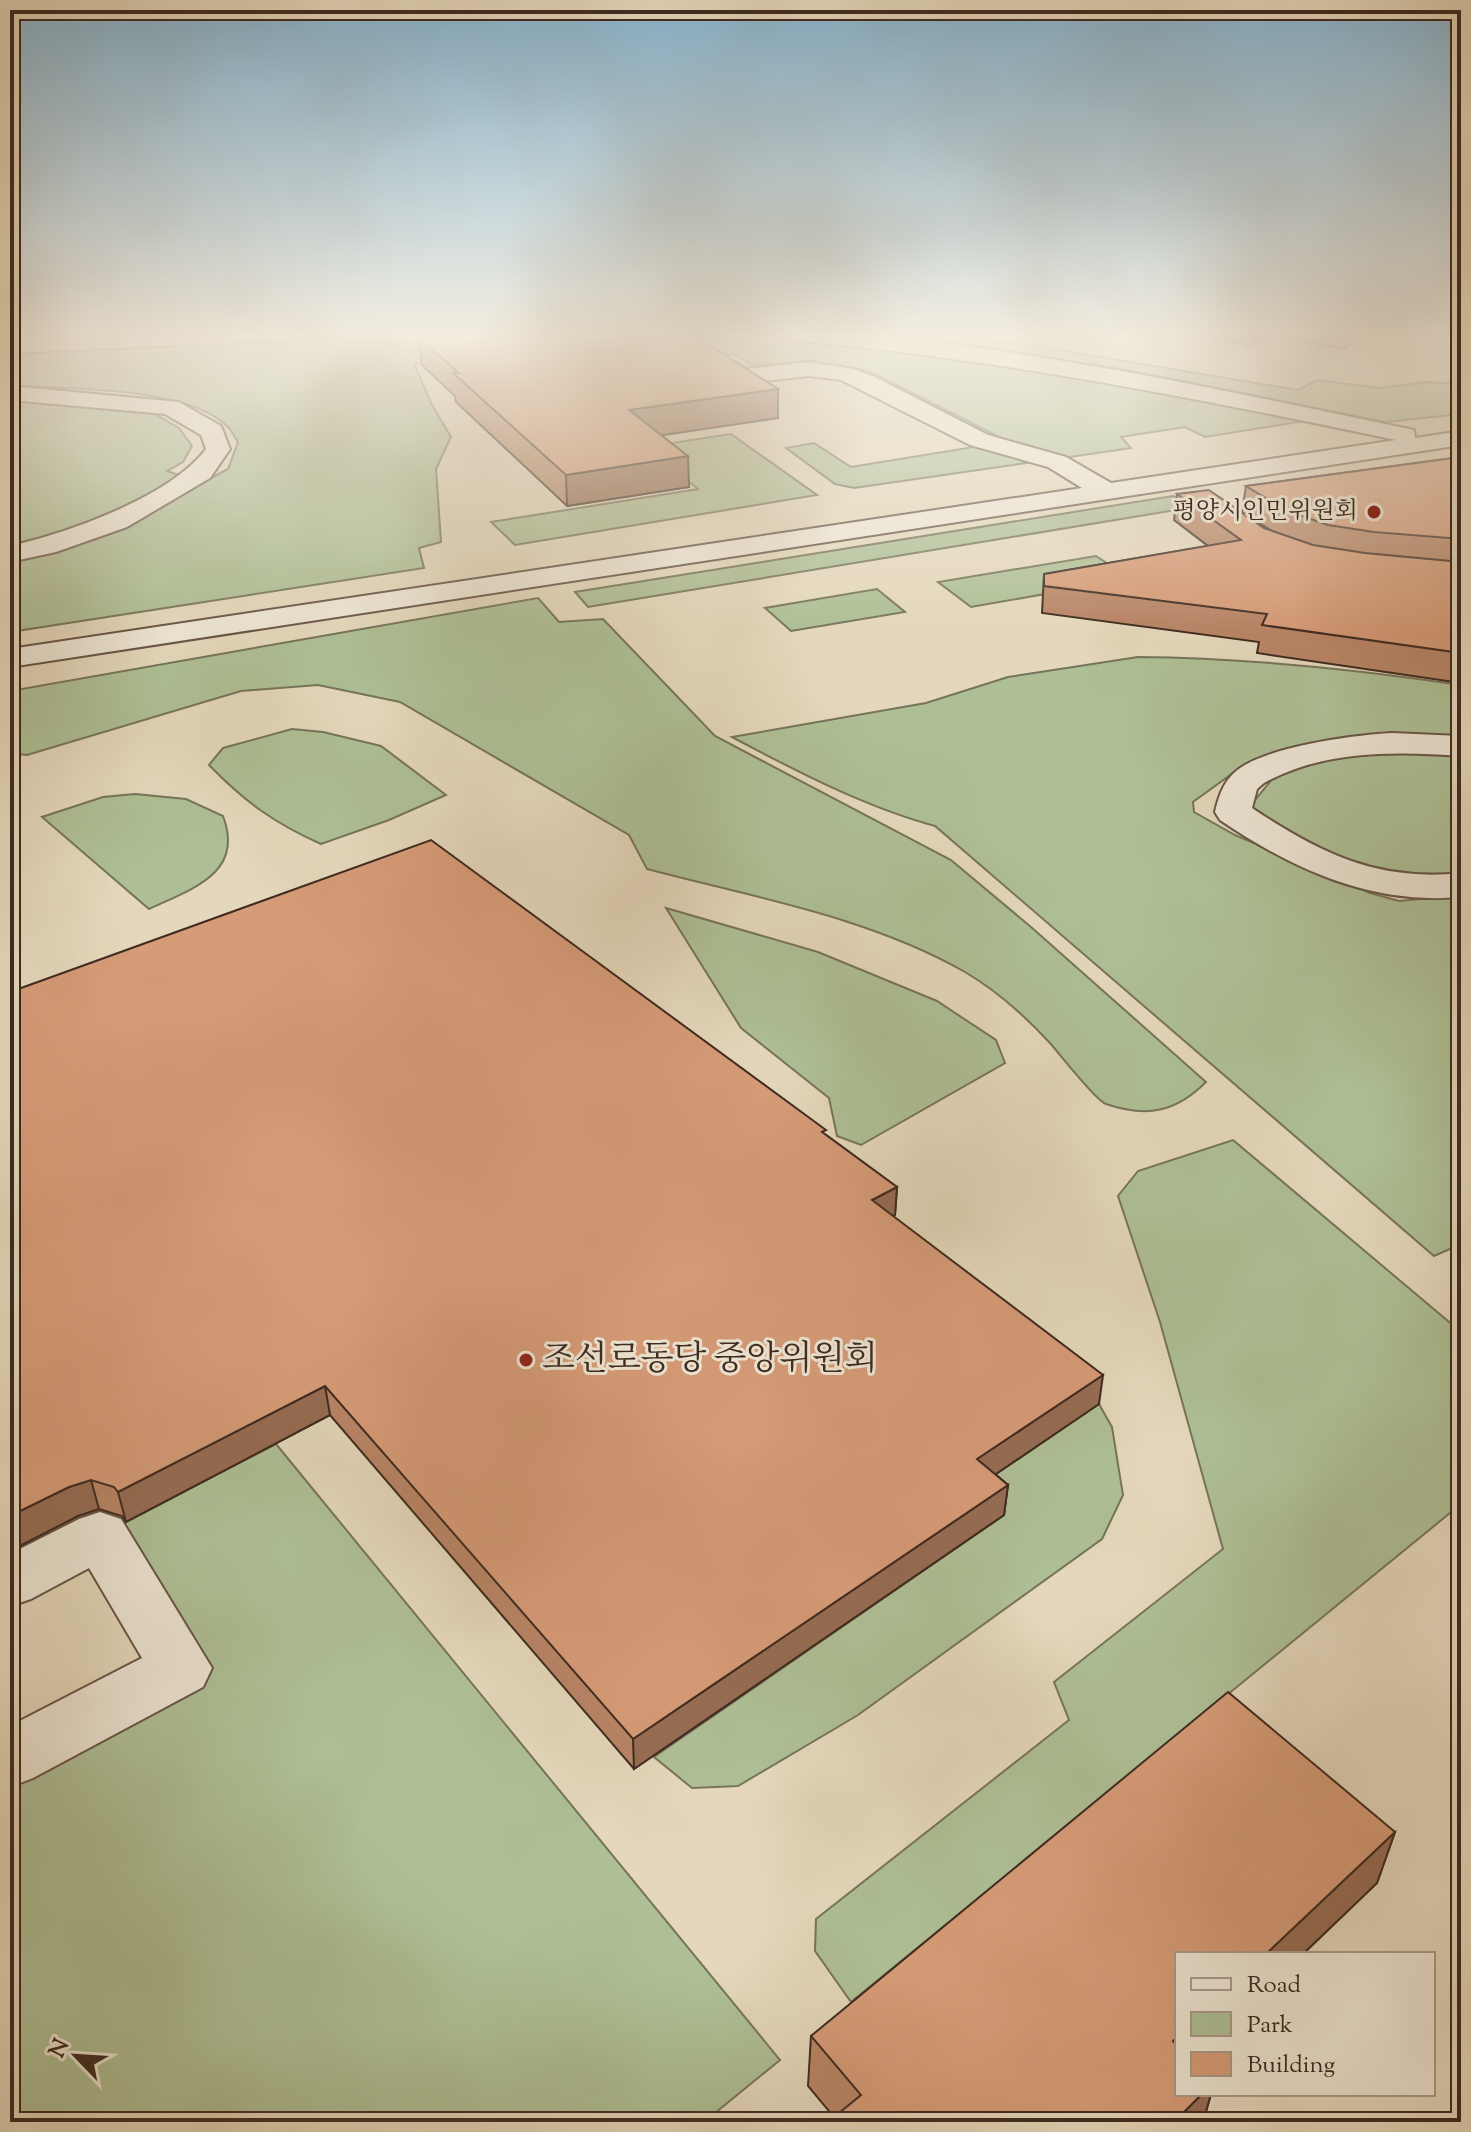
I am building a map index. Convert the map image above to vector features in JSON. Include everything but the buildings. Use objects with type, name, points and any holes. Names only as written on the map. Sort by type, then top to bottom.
[{"type":"street","points":[[10,554],[46,546],[117,521],[201,473],[218,449],[212,432]]},
{"type":"street","points":[[965,432],[979,440],[1057,462],[1106,491]]},
{"type":"street","points":[[1394,432],[1435,441]]},
{"type":"street","points":[[10,658],[1461,438]]},
{"type":"street","points":[[1182,479],[1215,505]]},
{"type":"street","points":[[1461,746],[1376,741],[1316,752],[1268,768],[1244,781],[1233,812],[1274,841],[1362,879],[1401,887],[1461,885]]},
{"type":"street","points":[[10,1582],[100,1535],[181,1668],[10,1758]]},
{"type":"green space","points":[[10,432],[182,432],[192,446],[183,462],[167,471],[182,476],[162,489],[121,510],[10,548]]},
{"type":"green space","points":[[232,432],[448,432],[451,437],[436,469],[441,542],[419,548],[424,568],[10,632],[10,558],[177,496],[228,469],[238,442]]},
{"type":"green space","points":[[990,432],[1150,432],[1121,437],[1131,448],[1063,458]]},
{"type":"green space","points":[[1196,432],[1233,432],[1205,437]]},
{"type":"green space","points":[[731,434],[817,495],[515,545],[491,522],[698,489],[646,447]]},
{"type":"green space","points":[[814,443],[851,467],[986,445],[1040,461],[854,488],[835,484],[786,448]]},
{"type":"green space","points":[[1173,496],[1194,507],[588,607],[575,592]]},
{"type":"green space","points":[[1096,556],[1131,579],[971,607],[938,582]]},
{"type":"green space","points":[[877,589],[905,612],[791,631],[765,608]]},
{"type":"green space","points":[[538,598],[559,622],[603,619],[715,736],[951,860],[1206,1082],[1183,1100],[1160,1110],[1135,1111],[1106,1104],[1020,1013],[965,972],[890,937],[810,910],[647,869],[629,835],[400,702],[318,685],[241,691],[27,755],[10,753],[10,691]]},
{"type":"green space","points":[[1138,657],[1300,665],[1461,685],[1461,741],[1309,746],[1247,763],[1193,802],[1194,812],[1235,835],[1370,893],[1399,901],[1461,895],[1461,1244],[1434,1256],[935,826],[857,798],[732,737],[926,703],[1008,677]]},
{"type":"green space","points":[[292,729],[323,732],[381,746],[446,795],[389,820],[321,844],[261,810],[209,765],[223,748]]},
{"type":"green space","points":[[1461,750],[1461,872],[1402,874],[1349,861],[1300,837],[1250,806],[1273,778],[1329,756]]},
{"type":"green space","points":[[135,794],[186,799],[223,816],[228,836],[227,852],[221,865],[210,876],[197,886],[149,909],[42,817],[103,797]]},
{"type":"green space","points":[[666,908],[818,952],[937,1001],[996,1040],[1005,1063],[861,1145],[837,1136],[829,1098],[741,1028]]},
{"type":"green space","points":[[1233,1140],[1461,1332],[1461,1504],[851,2002],[815,1951],[816,1919],[1069,1720],[1054,1682],[1223,1549],[1160,1322],[1118,1196],[1138,1171]]},
{"type":"green space","points":[[1099,1404],[1112,1427],[1123,1495],[1102,1539],[858,1715],[738,1786],[692,1788],[654,1757],[1004,1515],[974,1489]]},
{"type":"green space","points":[[276,1444],[780,2060],[704,2122],[10,2122],[10,1758],[181,1668],[100,1535]]},
{"type":"place","name":"평양시인민위원회","points":[[1374,512]]},
{"type":"place","name":"조선로동당 중앙위원회","points":[[526,1360]]}]
